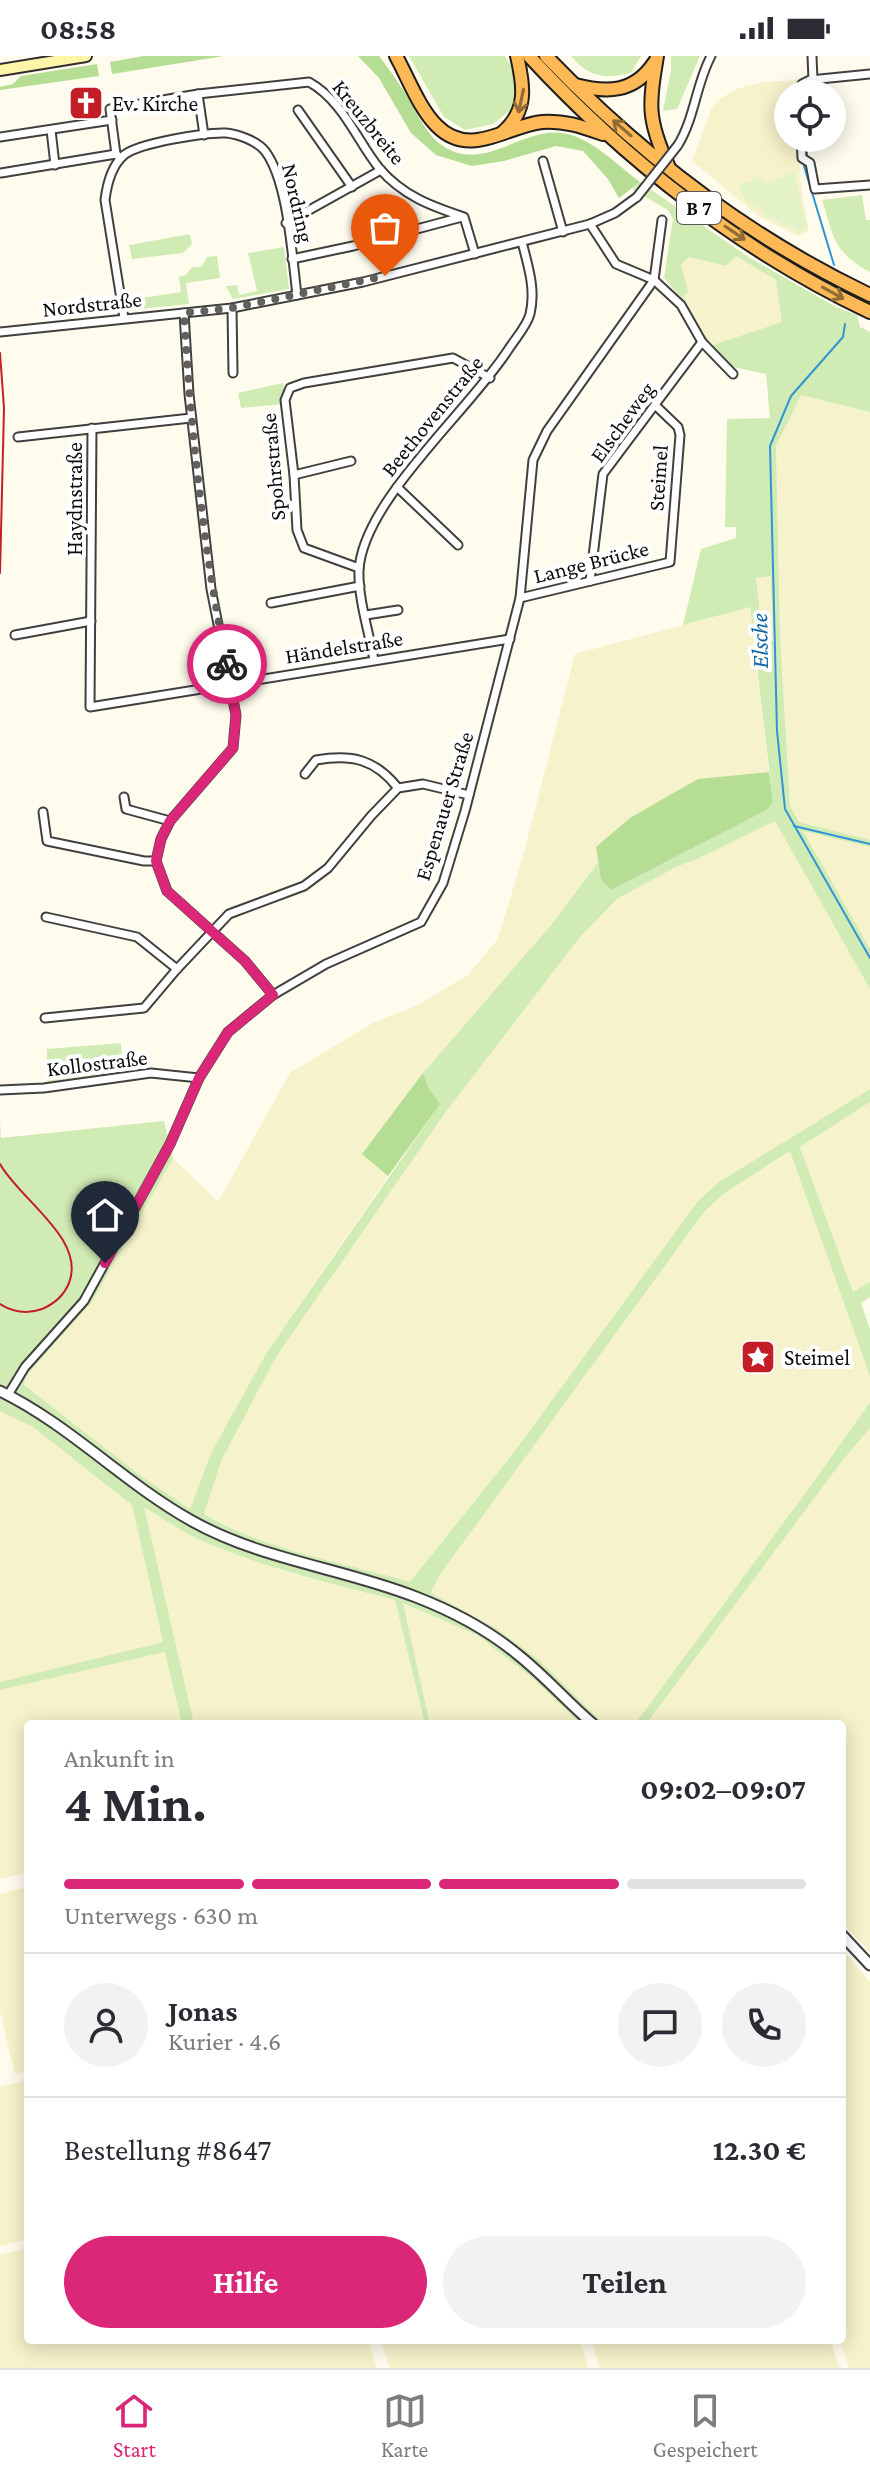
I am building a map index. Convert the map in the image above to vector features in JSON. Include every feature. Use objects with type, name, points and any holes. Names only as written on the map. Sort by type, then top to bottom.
[{"type":"highway","points":[[396,56],[428,114],[443,131],[455,138],[469,141],[495,137],[536,123],[552,122],[606,135]]},
{"type":"highway","points":[[495,137],[511,125],[521,107],[524,85],[517,56]]},
{"type":"highway","name":"B 7","points":[[529,56],[606,135],[680,194],[797,273],[870,312]]},
{"type":"highway","name":"B 7","points":[[546,56],[572,84],[672,171],[789,254],[870,295]]},
{"type":"highway","points":[[572,84],[603,91],[624,88],[642,78],[657,56]]},
{"type":"highway","points":[[657,56],[650,115],[655,135],[672,171]]},
{"type":"main road","points":[[0,70],[86,56]]},
{"type":"street","name":"Nordstraße","points":[[0,332],[232,308],[363,282],[590,224],[628,205],[637,197],[678,145],[689,128],[711,56]]},
{"type":"street","points":[[809,80],[812,56]]},
{"type":"street","points":[[818,80],[870,74]]},
{"type":"street","name":"Kreuzbreite","points":[[0,137],[112,120],[110,109],[198,94],[309,82],[331,97],[381,170],[419,202],[464,217]]},
{"type":"street","points":[[198,94],[204,135]]},
{"type":"street","points":[[298,110],[352,187]]},
{"type":"street","points":[[112,120],[118,156],[108,180],[105,200],[124,318]]},
{"type":"street","points":[[51,130],[55,165]]},
{"type":"street","name":"Nordring","points":[[118,156],[150,144],[224,133],[262,147],[276,169],[297,295]]},
{"type":"street","points":[[802,152],[802,158],[810,163],[815,189],[870,185]]},
{"type":"street","points":[[1,173],[118,156]]},
{"type":"street","points":[[543,161],[563,232]]},
{"type":"street","points":[[286,223],[381,170]]},
{"type":"street","points":[[292,259],[464,217],[475,254]]},
{"type":"street","name":"Espenauer Straße","points":[[4,1393],[84,1301],[170,1144],[199,1078],[228,1032],[273,995],[326,964],[421,922],[443,883],[520,598],[533,460],[547,431],[654,280],[662,220]]},
{"type":"street","points":[[590,224],[616,264],[654,280],[681,305],[702,342],[733,374]]},
{"type":"street","name":"Beethovenstraße","points":[[374,660],[360,586],[359,568],[367,537],[397,487],[490,378],[530,316],[533,287],[522,242]]},
{"type":"street","points":[[232,308],[233,373]]},
{"type":"street","points":[[184,313],[191,418],[211,589],[236,715],[233,748],[170,821],[161,839],[156,861],[167,891],[245,961],[273,995]]},
{"type":"street","name":"Elscheweg","points":[[590,581],[603,474],[702,342]]},
{"type":"street","name":"Spohrstraße","points":[[359,568],[304,548],[297,530],[285,400],[290,388],[453,358],[490,378]]},
{"type":"street","name":"Steimel","points":[[656,406],[678,427],[680,435],[670,562]]},
{"type":"street","name":"Haydnstraße","points":[[90,707],[92,428],[191,418]]},
{"type":"street","points":[[18,437],[92,428]]},
{"type":"street","points":[[294,475],[351,461]]},
{"type":"street","points":[[397,487],[458,545]]},
{"type":"street","name":"Lange Brücke","points":[[520,598],[670,562]]},
{"type":"street","points":[[271,603],[360,586]]},
{"type":"street","points":[[366,615],[398,610]]},
{"type":"street","points":[[15,635],[91,621]]},
{"type":"street","name":"Händelstraße","points":[[90,707],[510,639]]},
{"type":"street","points":[[305,774],[316,760],[339,756],[378,766],[398,788]]},
{"type":"street","points":[[45,1018],[144,1008],[229,914],[304,886],[328,868],[398,788],[423,784],[469,795]]},
{"type":"street","points":[[124,797],[126,809],[170,821]]},
{"type":"street","points":[[43,812],[47,841],[156,861]]},
{"type":"street","points":[[46,917],[137,937],[177,969]]},
{"type":"street","name":"Kollostraße","points":[[0,1090],[44,1088],[151,1073],[199,1078]]},
{"type":"street","points":[[4,1393],[42,1414],[143,1490],[193,1521],[243,1545],[419,1598],[490,1634],[519,1655],[589,1720]]},
{"type":"street","points":[[846,1939],[870,1965]]},
{"type":"shaded area","points":[[774,81],[774,152],[800,152],[801,187],[809,231],[798,236],[760,217],[692,161],[712,107],[739,88]]},
{"type":"shaded area","points":[[736,256],[776,280],[783,322],[710,346],[682,299],[688,291],[681,265],[689,257],[726,266]]},
{"type":"shaded area","points":[[801,395],[870,412],[870,840],[798,822],[790,806],[780,634],[776,446]]},
{"type":"shaded area","points":[[772,576],[773,641],[762,642],[756,578]]},
{"type":"shaded area","points":[[750,607],[769,772],[698,779],[596,847],[598,862],[552,924],[423,1073],[363,1153],[388,1176],[267,1352],[211,1453],[190,1509],[141,1476],[24,1385],[26,1376],[92,1302],[173,1158],[218,1202],[290,1073],[373,1023],[416,1006],[468,975],[498,939],[523,856],[575,654]]},
{"type":"shaded area","points":[[775,820],[870,989],[870,1089],[719,1182],[698,1201],[514,1452],[410,1582],[254,1539],[204,1514],[222,1459],[276,1357],[445,1113],[580,937],[617,899]]},
{"type":"shaded area","points":[[803,831],[870,847],[870,949]]},
{"type":"shaded area","points":[[870,1102],[870,1282],[853,1293],[800,1147]]},
{"type":"shaded area","points":[[791,1151],[870,1376],[870,1402],[638,1720],[600,1720],[539,1660],[497,1629],[431,1593],[439,1576],[704,1212],[722,1195]]},
{"type":"shaded area","points":[[0,1411],[33,1427],[132,1505],[163,1642],[0,1682]]},
{"type":"shaded area","points":[[870,1428],[870,1952],[846,1927],[846,1720],[649,1720],[842,1461]]},
{"type":"shaded area","points":[[143,1506],[195,1538],[296,1575],[395,1600],[424,1720],[193,1720]]},
{"type":"shaded area","points":[[403,1603],[477,1635],[532,1678],[577,1720],[429,1720]]},
{"type":"shaded area","points":[[166,1652],[181,1720],[24,1720],[24,1873],[0,1879],[0,1690]]},
{"type":"shaded area","points":[[24,1888],[24,2071],[15,2074],[0,2011],[0,1894]]},
{"type":"shaded area","points":[[846,1954],[870,1982],[870,2368],[849,2368],[841,2344],[846,2344]]},
{"type":"shaded area","points":[[24,2081],[24,2240],[0,2246],[0,2087]]},
{"type":"shaded area","points":[[24,2249],[24,2344],[369,2344],[377,2368],[0,2368],[0,2255]]},
{"type":"shaded area","points":[[381,2344],[581,2344],[588,2368],[390,2368]]},
{"type":"shaded area","points":[[592,2344],[832,2344],[839,2368],[600,2368]]},
{"type":"green space","points":[[144,56],[224,56],[112,74],[110,62]]},
{"type":"green space","points":[[358,56],[379,56],[431,135],[443,146],[458,153],[473,155],[547,133],[562,133],[593,146],[640,182],[619,198],[608,179],[583,151],[556,146],[504,161],[472,166],[436,155],[411,133],[379,78]]},
{"type":"green space","points":[[409,56],[505,56],[515,88],[513,108],[493,124],[465,130],[444,117]]},
{"type":"green space","points":[[571,56],[641,56],[631,73],[605,76],[591,73]]},
{"type":"green space","points":[[671,56],[700,56],[677,109],[663,111],[671,70]]},
{"type":"green space","points":[[97,64],[99,76],[0,90],[0,87],[13,84],[21,76]]},
{"type":"green space","points":[[794,172],[807,227],[799,232],[766,216],[761,208],[749,203],[740,185],[758,178],[767,183]]},
{"type":"green space","points":[[640,182],[750,258],[836,307],[857,315],[860,327],[870,332],[870,412],[801,395],[776,446],[780,634],[790,806],[799,822],[870,840],[870,847],[803,831],[870,949],[870,989],[775,821],[676,867],[617,899],[580,937],[445,1113],[276,1357],[222,1459],[204,1514],[279,1547],[410,1582],[514,1452],[698,1201],[719,1182],[870,1089],[870,1102],[800,1147],[853,1292],[870,1282],[870,1297],[861,1303],[870,1329],[870,1376],[790,1151],[722,1195],[704,1212],[439,1576],[431,1593],[497,1629],[539,1660],[600,1720],[577,1720],[532,1678],[477,1635],[403,1603],[429,1720],[424,1720],[395,1600],[246,1558],[198,1539],[144,1507],[193,1720],[181,1720],[165,1652],[0,1690],[0,1682],[163,1642],[132,1505],[33,1427],[0,1411],[0,1121],[1,1138],[164,1121],[173,1158],[92,1302],[26,1376],[24,1385],[141,1476],[190,1509],[211,1453],[267,1352],[440,1104],[429,1089],[423,1073],[552,924],[598,862],[601,880],[611,890],[767,810],[773,802],[750,607],[683,625],[701,549],[736,538],[736,527],[725,527],[727,419],[770,418],[766,374],[733,367],[710,346],[782,322],[776,280],[736,256],[726,266],[689,257],[681,265],[688,291],[682,299],[664,278],[673,219],[668,210],[632,189]],"holes":[[[771,576],[773,641],[763,642],[756,578]]]},
{"type":"green space","points":[[862,195],[866,220],[870,220],[870,272],[842,250],[833,234],[822,200]]},
{"type":"green space","points":[[190,234],[192,244],[183,253],[132,259],[129,245]]},
{"type":"green space","points":[[284,247],[289,289],[233,299],[226,286],[237,285],[239,295],[257,291],[248,253]]},
{"type":"green space","points":[[217,256],[220,278],[186,283],[189,304],[131,310],[129,300],[181,292],[179,277],[186,275],[192,267],[201,267],[207,257]]},
{"type":"green space","points":[[283,383],[282,404],[241,408],[238,393]]},
{"type":"green space","points":[[769,772],[773,802],[767,810],[611,890],[601,880],[596,847],[630,818],[698,779]]},
{"type":"green space","points":[[121,1043],[123,1071],[47,1082],[47,1049]]},
{"type":"green space","points":[[423,1073],[429,1089],[440,1104],[388,1176],[362,1154]]},
{"type":"green space","points":[[870,1402],[870,1428],[842,1461],[649,1720],[638,1720]]},
{"type":"waterway","name":"Elsche","points":[[808,56],[809,65]]},
{"type":"waterway","name":"Elsche","points":[[804,166],[834,265]]},
{"type":"waterway","name":"Elsche","points":[[845,324],[843,337],[791,396],[770,446],[777,731],[785,809],[870,958]]},
{"type":"waterway","points":[[794,826],[870,844]]},
{"type":"tram line","points":[[0,353],[4,408],[0,573]]},
{"type":"tram line","points":[[0,1164],[60,1236],[72,1267],[64,1291],[46,1307],[26,1312],[0,1304]]},
{"type":"way so far","points":[[227,664],[211,589],[189,394],[184,313],[232,308],[385,276]]},
{"type":"place","name":"Ev. Kirche","points":[[86,103]]},
{"type":"place","name":"Steimel","points":[[758,1357]]},
{"type":"route","points":[[105,1263],[170,1144],[199,1078],[228,1032],[273,995],[245,961],[167,891],[156,861],[161,839],[170,821],[233,748],[236,715],[227,664]]}]
